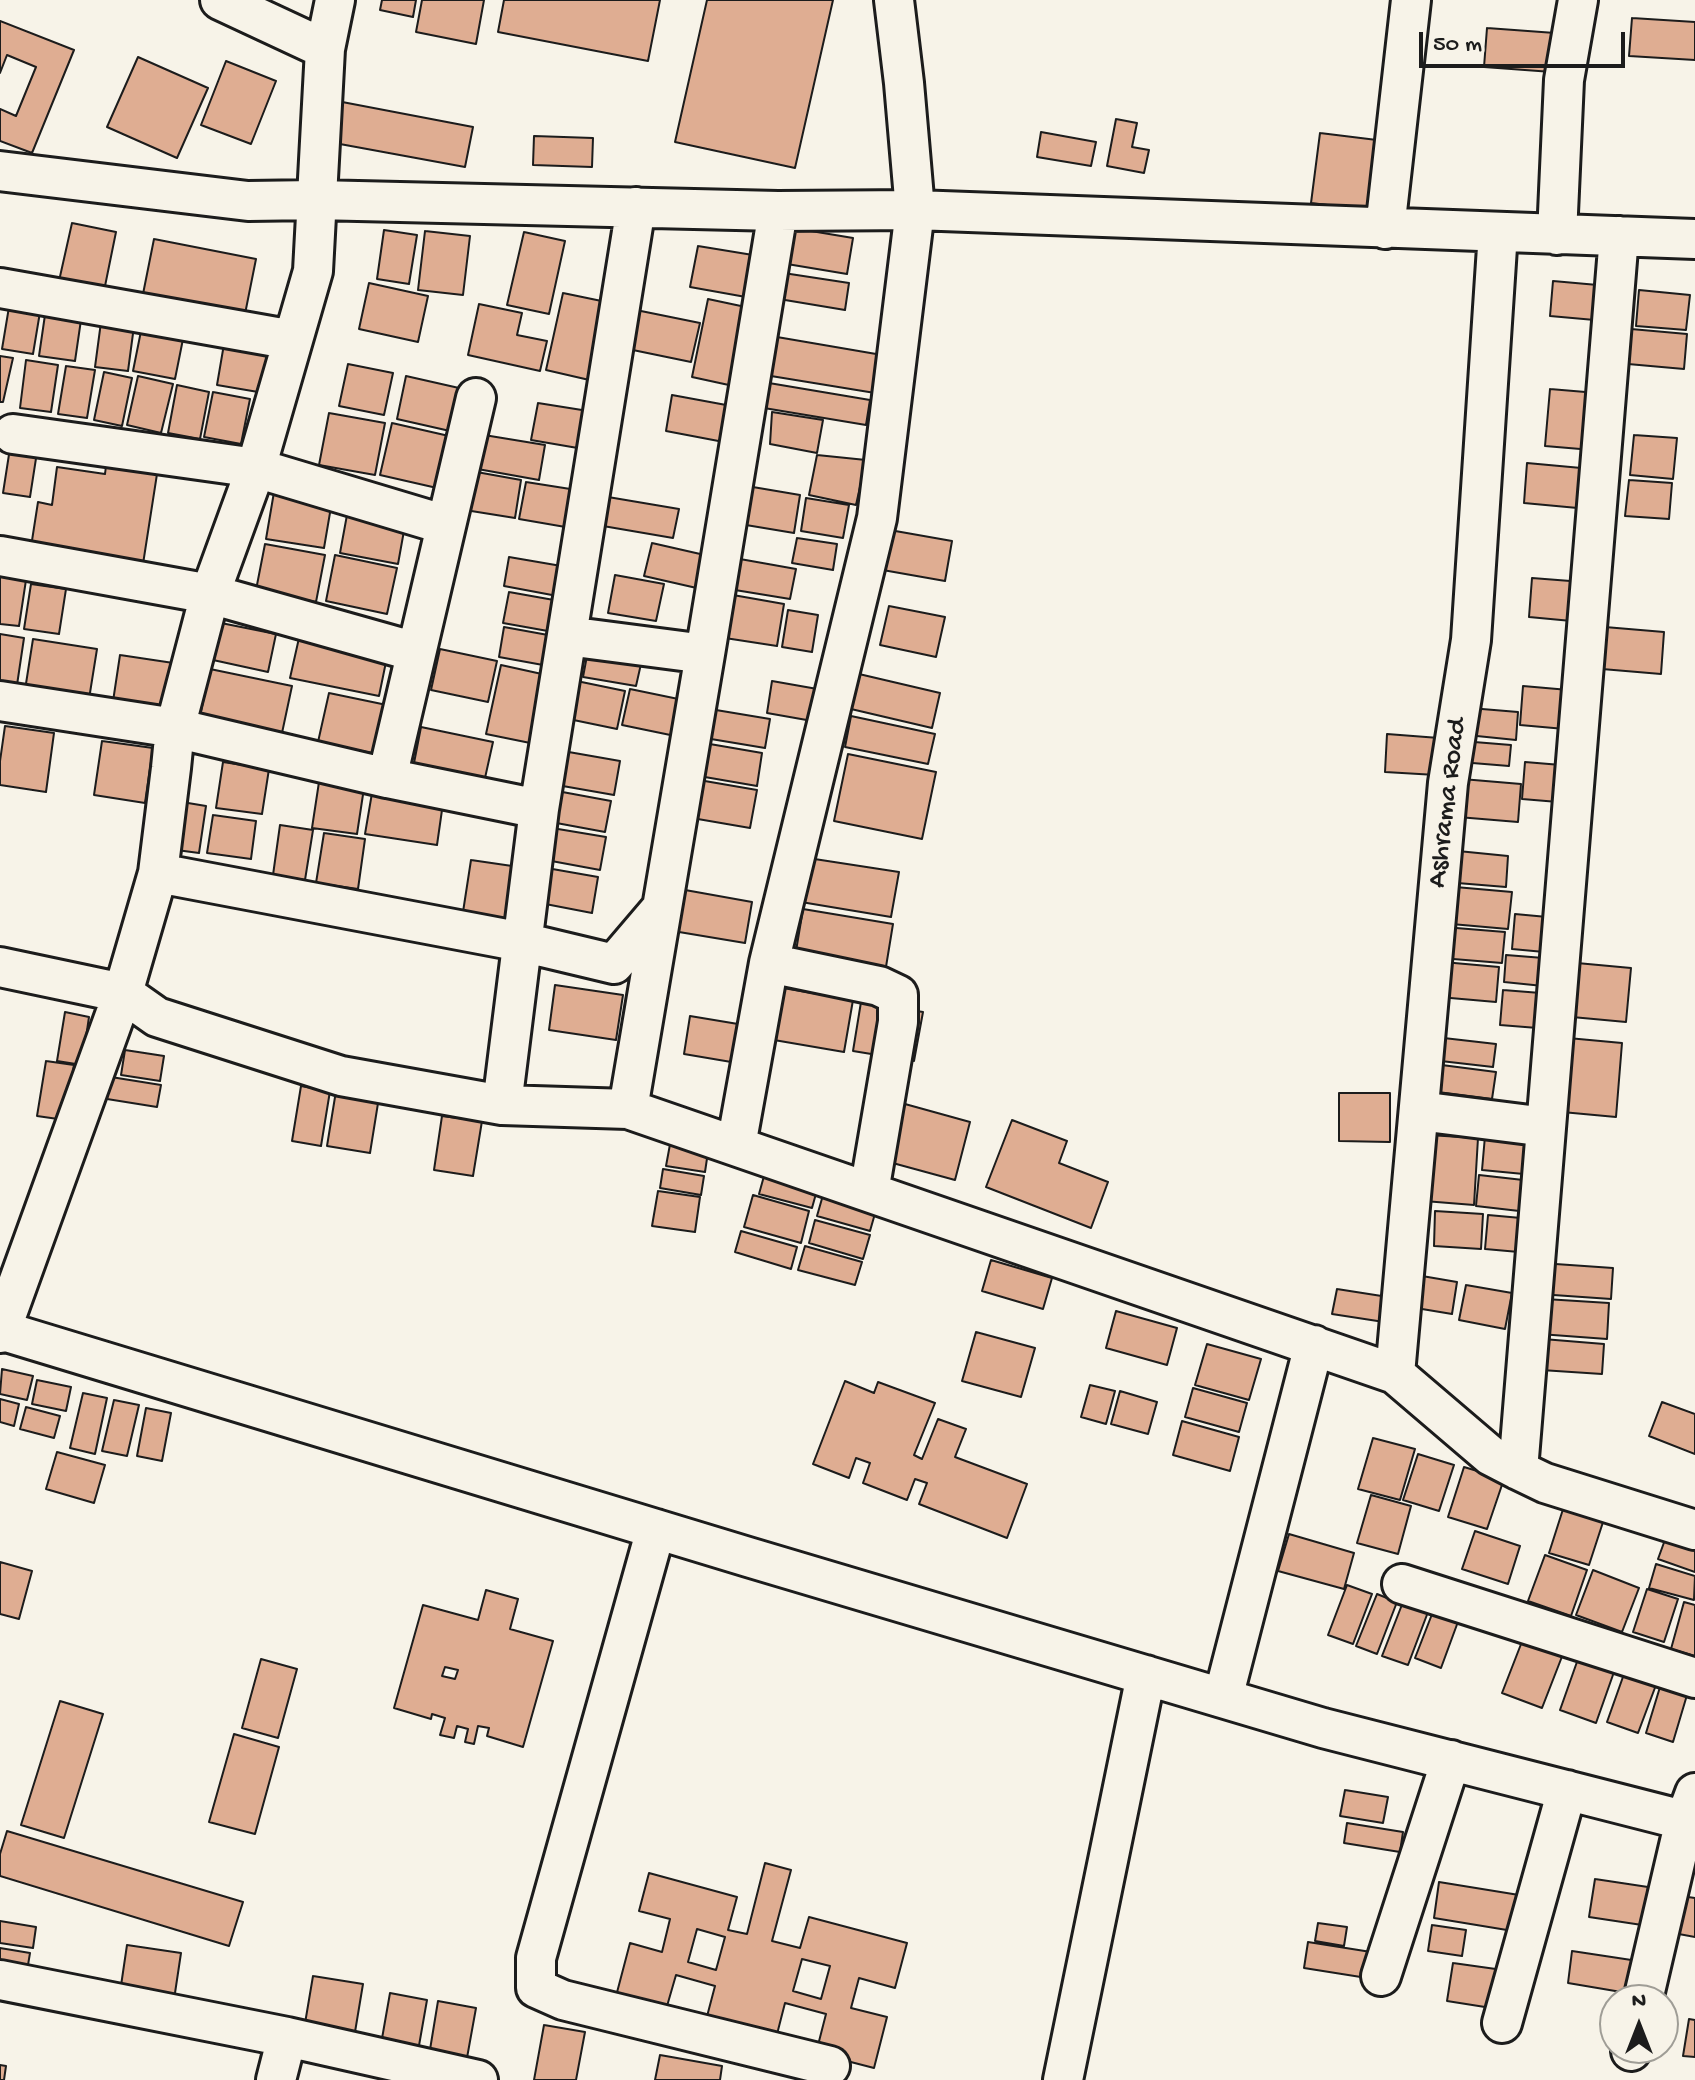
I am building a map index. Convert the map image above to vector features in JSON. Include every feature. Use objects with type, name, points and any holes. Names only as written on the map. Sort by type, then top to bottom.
[{"type":"street","points":[[220,0],[325,49]]},
{"type":"street","points":[[335,0],[325,49],[313,271],[256,468],[210,594],[175,728],[158,873],[123,993],[0,1331],[1323,1728],[1567,1790],[1692,1812],[1647,1984]]},
{"type":"street","points":[[736,1146],[769,963],[877,518],[915,210],[894,0]]},
{"type":"street","points":[[1385,229],[1411,0]]},
{"type":"street","points":[[1557,235],[1564,80],[1578,0]]},
{"type":"street","points":[[0,171],[248,201],[778,211],[915,210],[1695,239]]},
{"type":"street","points":[[502,1105],[539,809],[636,207]]},
{"type":"street","points":[[628,1109],[778,211]]},
{"type":"street","name":"Ashrama Road","points":[[1395,1374],[1448,783],[1471,640],[1498,232]]},
{"type":"street","points":[[1518,1470],[1619,236]]},
{"type":"street","points":[[0,288],[293,340]]},
{"type":"street","points":[[387,778],[476,398]]},
{"type":"street","points":[[13,434],[256,468],[446,525]]},
{"type":"street","points":[[0,556],[210,594],[416,652]]},
{"type":"street","points":[[567,636],[705,654]]},
{"type":"street","points":[[0,701],[175,728],[387,778],[539,809]]},
{"type":"street","points":[[158,873],[522,942],[614,964],[662,907]]},
{"type":"street","points":[[769,963],[879,986],[898,995],[898,1022],[869,1192]]},
{"type":"street","points":[[0,967],[123,993],[157,1017],[341,1076],[502,1105],[628,1109],[1395,1374],[1491,1456],[1545,1483],[1695,1530]]},
{"type":"street","points":[[1419,1111],[1546,1127]]},
{"type":"street","points":[[1223,1698],[1314,1345]]},
{"type":"street","points":[[656,1529],[536,1958],[536,1988],[563,2000],[830,2066]]},
{"type":"street","points":[[1402,1584],[1695,1678]]},
{"type":"street","points":[[1063,2080],[1146,1675]]},
{"type":"street","points":[[1381,1976],[1451,1760]]},
{"type":"street","points":[[1502,2023],[1567,1790]]},
{"type":"street","points":[[0,1980],[287,2037],[478,2080]]},
{"type":"street","points":[[276,2080],[287,2037]]},
{"type":"building","points":[[382,0],[416,0],[413,17],[380,10]]},
{"type":"building","points":[[422,0],[484,0],[476,44],[416,32]]},
{"type":"building","points":[[504,0],[660,0],[648,61],[498,32]]},
{"type":"building","points":[[707,0],[833,0],[795,168],[675,142]]},
{"type":"building","points":[[1632,18],[1695,22],[1695,60],[1629,56]]},
{"type":"building","points":[[0,21],[74,50],[32,153],[0,141],[0,109],[16,116],[36,67],[7,55],[0,73]]},
{"type":"building","points":[[1487,28],[1555,33],[1552,72],[1484,67]]},
{"type":"building","points":[[138,57],[208,88],[177,158],[107,127]]},
{"type":"building","points":[[226,61],[276,81],[251,144],[201,125]]},
{"type":"building","points":[[337,101],[473,127],[465,167],[329,142]]},
{"type":"building","points":[[1116,119],[1137,123],[1132,147],[1149,150],[1144,173],[1107,166]]},
{"type":"building","points":[[1041,132],[1096,142],[1091,166],[1037,157]]},
{"type":"building","points":[[1320,133],[1385,141],[1376,211],[1311,203]]},
{"type":"building","points":[[534,136],[593,138],[592,167],[533,165]]},
{"type":"building","points":[[72,223],[116,232],[104,291],[59,281]]},
{"type":"building","points":[[781,226],[853,238],[847,274],[775,262]]},
{"type":"building","points":[[384,230],[417,235],[409,284],[377,279]]},
{"type":"building","points":[[425,231],[470,236],[463,295],[418,290]]},
{"type":"building","points":[[524,232],[565,241],[549,314],[507,305]]},
{"type":"building","points":[[154,239],[256,259],[245,314],[143,294]]},
{"type":"building","points":[[698,246],[765,257],[757,299],[690,287]]},
{"type":"building","points":[[777,272],[849,283],[845,310],[773,298]]},
{"type":"building","points":[[1553,281],[1620,287],[1617,322],[1550,316]]},
{"type":"building","points":[[369,283],[428,296],[418,342],[359,329]]},
{"type":"building","points":[[1639,290],[1690,295],[1686,330],[1636,326]]},
{"type":"building","points":[[563,293],[616,304],[598,382],[546,370]]},
{"type":"building","points":[[708,299],[755,309],[738,387],[692,377]]},
{"type":"building","points":[[10,301],[41,306],[33,354],[2,349]]},
{"type":"building","points":[[479,304],[522,313],[517,335],[547,341],[540,371],[468,355]]},
{"type":"building","points":[[46,308],[82,313],[75,361],[39,356]]},
{"type":"building","points":[[636,310],[700,323],[691,362],[628,349]]},
{"type":"building","points":[[101,322],[134,326],[128,371],[95,367]]},
{"type":"building","points":[[142,326],[184,334],[175,379],[133,371]]},
{"type":"building","points":[[1631,329],[1687,334],[1684,369],[1628,364]]},
{"type":"building","points":[[777,337],[882,355],[875,393],[771,376]]},
{"type":"building","points":[[224,344],[271,352],[264,393],[217,385]]},
{"type":"building","points":[[0,356],[13,358],[3,402],[0,402]]},
{"type":"building","points":[[26,360],[58,365],[51,412],[20,408]]},
{"type":"building","points":[[348,364],[393,373],[384,415],[339,406]]},
{"type":"building","points":[[66,366],[95,370],[87,418],[58,414]]},
{"type":"building","points":[[104,372],[132,378],[122,426],[94,420]]},
{"type":"building","points":[[138,376],[173,384],[161,433],[127,425]]},
{"type":"building","points":[[406,376],[459,388],[450,431],[397,419]]},
{"type":"building","points":[[763,382],[870,400],[866,425],[758,407]]},
{"type":"building","points":[[177,385],[209,392],[200,439],[168,433]]},
{"type":"building","points":[[1550,389],[1609,394],[1604,451],[1545,446]]},
{"type":"building","points":[[213,392],[250,399],[241,444],[204,437]]},
{"type":"building","points":[[672,395],[737,407],[729,443],[666,431]]},
{"type":"building","points":[[538,403],[607,414],[601,452],[531,440]]},
{"type":"building","points":[[772,412],[823,420],[817,453],[770,444]]},
{"type":"building","points":[[329,413],[385,423],[375,475],[319,465]]},
{"type":"building","points":[[392,423],[449,436],[437,488],[380,475]]},
{"type":"building","points":[[478,434],[545,445],[539,480],[472,468]]},
{"type":"building","points":[[1634,435],[1677,438],[1673,479],[1630,475]]},
{"type":"building","points":[[10,448],[37,452],[30,497],[3,493]]},
{"type":"building","points":[[817,455],[866,460],[856,505],[809,495]]},
{"type":"building","points":[[1527,463],[1603,470],[1599,510],[1524,503]]},
{"type":"building","points":[[106,466],[157,474],[143,564],[31,547],[38,502],[52,505],[57,467],[105,474]]},
{"type":"building","points":[[471,471],[521,480],[515,518],[465,510]]},
{"type":"building","points":[[1629,480],[1672,483],[1669,519],[1625,516]]},
{"type":"building","points":[[526,482],[583,491],[577,529],[519,519]]},
{"type":"building","points":[[741,485],[800,495],[794,533],[734,523]]},
{"type":"building","points":[[274,492],[332,501],[324,548],[266,539]]},
{"type":"building","points":[[608,497],[679,509],[673,538],[603,526]]},
{"type":"building","points":[[806,498],[849,505],[843,538],[801,531]]},
{"type":"building","points":[[349,504],[407,514],[398,564],[340,553]]},
{"type":"building","points":[[884,529],[952,541],[945,581],[877,569]]},
{"type":"building","points":[[797,538],[837,544],[833,570],[792,563]]},
{"type":"building","points":[[652,543],[709,556],[701,589],[644,576]]},
{"type":"building","points":[[265,544],[325,555],[316,602],[256,590]]},
{"type":"building","points":[[335,555],[397,568],[387,614],[326,601]]},
{"type":"building","points":[[509,557],[573,568],[568,598],[504,586]]},
{"type":"building","points":[[740,559],[796,569],[790,599],[735,590]]},
{"type":"building","points":[[615,575],[664,584],[656,621],[608,613]]},
{"type":"building","points":[[0,576],[26,580],[19,626],[0,624]]},
{"type":"building","points":[[1532,578],[1596,583],[1593,623],[1529,617]]},
{"type":"building","points":[[31,584],[66,589],[59,634],[24,629]]},
{"type":"building","points":[[509,592],[565,602],[559,633],[503,623]]},
{"type":"building","points":[[733,595],[784,604],[777,646],[725,638]]},
{"type":"building","points":[[889,606],[945,617],[936,657],[880,645]]},
{"type":"building","points":[[788,610],[818,615],[812,652],[782,647]]},
{"type":"building","points":[[221,623],[276,634],[268,672],[213,660]]},
{"type":"building","points":[[504,627],[559,637],[554,667],[499,657]]},
{"type":"building","points":[[1605,627],[1664,632],[1661,674],[1602,669]]},
{"type":"building","points":[[0,634],[24,638],[17,685],[0,682]]},
{"type":"building","points":[[299,638],[387,657],[379,696],[290,678]]},
{"type":"building","points":[[33,639],[97,649],[89,699],[25,690]]},
{"type":"building","points":[[589,645],[643,655],[636,686],[583,677]]},
{"type":"building","points":[[440,649],[497,661],[488,702],[431,690]]},
{"type":"building","points":[[120,655],[180,664],[172,718],[112,708]]},
{"type":"building","points":[[501,665],[560,678],[545,746],[486,734]]},
{"type":"building","points":[[210,669],[292,686],[282,733],[200,716]]},
{"type":"building","points":[[859,674],[940,693],[932,728],[851,709]]},
{"type":"building","points":[[567,679],[625,691],[617,729],[559,717]]},
{"type":"building","points":[[772,681],[823,690],[818,722],[767,713]]},
{"type":"building","points":[[1523,686],[1580,691],[1576,730],[1520,725]]},
{"type":"building","points":[[630,689],[688,701],[680,737],[622,725]]},
{"type":"building","points":[[329,693],[406,709],[396,758],[318,742]]},
{"type":"building","points":[[1470,708],[1518,712],[1516,740],[1467,735]]},
{"type":"building","points":[[710,709],[770,719],[765,748],[705,738]]},
{"type":"building","points":[[851,716],[935,734],[928,764],[845,747]]},
{"type":"building","points":[[5,726],[54,733],[46,792],[0,785]]},
{"type":"building","points":[[421,727],[493,742],[485,778],[414,763]]},
{"type":"building","points":[[1387,734],[1439,738],[1436,775],[1385,772]]},
{"type":"building","points":[[102,741],[153,748],[145,803],[94,795]]},
{"type":"building","points":[[1462,741],[1511,745],[1509,766],[1460,762]]},
{"type":"building","points":[[704,743],[762,753],[757,786],[699,776]]},
{"type":"building","points":[[563,751],[620,761],[614,795],[557,785]]},
{"type":"building","points":[[848,754],[936,772],[922,839],[834,821]]},
{"type":"building","points":[[223,762],[269,769],[262,814],[216,808]]},
{"type":"building","points":[[1525,762],[1573,766],[1570,803],[1522,799]]},
{"type":"building","points":[[1462,779],[1521,784],[1518,822],[1458,817]]},
{"type":"building","points":[[699,780],[757,790],[750,828],[692,818]]},
{"type":"building","points":[[319,782],[364,788],[357,834],[312,828]]},
{"type":"building","points":[[557,791],[611,801],[605,832],[551,822]]},
{"type":"building","points":[[372,793],[443,803],[437,845],[365,834]]},
{"type":"building","points":[[176,801],[206,806],[199,853],[169,849]]},
{"type":"building","points":[[213,815],[256,821],[251,859],[207,853]]},
{"type":"building","points":[[280,825],[313,830],[305,880],[273,875]]},
{"type":"building","points":[[552,828],[606,837],[600,870],[546,860]]},
{"type":"building","points":[[324,833],[365,839],[358,889],[316,883]]},
{"type":"building","points":[[1448,850],[1508,856],[1506,887],[1445,882]]},
{"type":"building","points":[[808,858],[899,872],[891,917],[801,902]]},
{"type":"building","points":[[471,860],[519,867],[511,920],[463,912]]},
{"type":"building","points":[[541,867],[598,877],[592,913],[535,902]]},
{"type":"building","points":[[1444,886],[1512,892],[1508,929],[1440,923]]},
{"type":"building","points":[[674,888],[752,902],[745,943],[667,930]]},
{"type":"building","points":[[803,909],[893,924],[884,979],[794,963]]},
{"type":"building","points":[[1515,914],[1558,918],[1555,953],[1512,949]]},
{"type":"building","points":[[1444,927],[1505,932],[1502,963],[1441,958]]},
{"type":"building","points":[[1506,955],[1556,959],[1553,987],[1504,982]]},
{"type":"building","points":[[1443,962],[1499,967],[1496,1002],[1439,997]]},
{"type":"building","points":[[1577,963],[1631,968],[1626,1022],[1572,1017]]},
{"type":"building","points":[[555,985],[623,995],[616,1040],[549,1030]]},
{"type":"building","points":[[783,988],[853,1000],[844,1052],[774,1040]]},
{"type":"building","points":[[1503,990],[1553,994],[1550,1029],[1500,1025]]},
{"type":"building","points":[[861,1002],[923,1012],[914,1061],[853,1051]]},
{"type":"building","points":[[65,1012],[89,1017],[82,1065],[57,1061]]},
{"type":"building","points":[[690,1016],[756,1027],[749,1065],[684,1054]]},
{"type":"building","points":[[1435,1037],[1496,1044],[1493,1067],[1432,1060]]},
{"type":"building","points":[[1568,1038],[1622,1043],[1616,1117],[1562,1112]]},
{"type":"building","points":[[125,1050],[164,1056],[160,1081],[121,1075]]},
{"type":"building","points":[[46,1061],[74,1065],[65,1120],[37,1116]]},
{"type":"building","points":[[1434,1064],[1496,1072],[1492,1099],[1430,1091]]},
{"type":"building","points":[[111,1077],[161,1085],[157,1107],[107,1099]]},
{"type":"building","points":[[301,1086],[330,1091],[321,1146],[292,1141]]},
{"type":"building","points":[[336,1091],[379,1097],[370,1153],[327,1146]]},
{"type":"building","points":[[1339,1093],[1390,1093],[1390,1142],[1339,1141]]},
{"type":"building","points":[[905,1104],[970,1122],[955,1180],[889,1162]]},
{"type":"building","points":[[442,1116],[482,1121],[473,1176],[434,1170]]},
{"type":"building","points":[[1012,1120],[1067,1141],[1059,1163],[1108,1182],[1091,1228],[986,1187]]},
{"type":"building","points":[[1428,1135],[1478,1138],[1474,1205],[1424,1201]]},
{"type":"building","points":[[1485,1136],[1537,1141],[1534,1175],[1482,1170]]},
{"type":"building","points":[[671,1139],[709,1145],[705,1172],[666,1166]]},
{"type":"building","points":[[663,1169],[704,1176],[701,1195],[660,1188]]},
{"type":"building","points":[[1479,1175],[1532,1181],[1528,1212],[1476,1206]]},
{"type":"building","points":[[764,1176],[817,1190],[812,1208],[759,1194]]},
{"type":"building","points":[[658,1191],[700,1197],[695,1232],[652,1226]]},
{"type":"building","points":[[753,1195],[809,1211],[801,1243],[744,1227]]},
{"type":"building","points":[[823,1195],[876,1210],[870,1231],[817,1216]]},
{"type":"building","points":[[1435,1211],[1483,1214],[1481,1249],[1434,1246]]},
{"type":"building","points":[[1488,1215],[1532,1219],[1530,1253],[1485,1249]]},
{"type":"building","points":[[815,1220],[870,1235],[863,1259],[809,1243]]},
{"type":"building","points":[[741,1231],[797,1247],[791,1269],[735,1252]]},
{"type":"building","points":[[805,1246],[862,1262],[855,1285],[798,1270]]},
{"type":"building","points":[[991,1260],[1052,1278],[1043,1309],[982,1291]]},
{"type":"building","points":[[1541,1263],[1613,1268],[1611,1299],[1539,1294]]},
{"type":"building","points":[[1422,1276],[1457,1282],[1452,1314],[1416,1308]]},
{"type":"building","points":[[1466,1285],[1512,1293],[1505,1329],[1459,1320]]},
{"type":"building","points":[[1337,1289],[1388,1297],[1384,1322],[1332,1314]]},
{"type":"building","points":[[1529,1298],[1609,1303],[1607,1339],[1526,1333]]},
{"type":"building","points":[[1116,1311],[1177,1328],[1167,1365],[1106,1348]]},
{"type":"building","points":[[976,1332],[1035,1348],[1021,1397],[962,1381]]},
{"type":"building","points":[[1543,1339],[1604,1344],[1602,1374],[1541,1370]]},
{"type":"building","points":[[1207,1344],[1261,1359],[1249,1400],[1195,1385]]},
{"type":"building","points":[[2,1369],[33,1376],[27,1400],[0,1394]]},
{"type":"building","points":[[37,1380],[71,1387],[66,1411],[32,1404]]},
{"type":"building","points":[[845,1381],[874,1393],[878,1382],[935,1403],[914,1455],[922,1459],[938,1419],[966,1429],[955,1457],[1027,1484],[1007,1538],[919,1504],[927,1483],[915,1479],[907,1500],[863,1483],[870,1463],[856,1458],[849,1478],[813,1464]]},
{"type":"building","points":[[1090,1385],[1115,1391],[1106,1424],[1081,1417]]},
{"type":"building","points":[[1193,1388],[1247,1403],[1239,1432],[1185,1417]]},
{"type":"building","points":[[1120,1391],[1157,1402],[1148,1434],[1111,1424]]},
{"type":"building","points":[[83,1393],[107,1398],[95,1454],[70,1448]]},
{"type":"building","points":[[0,1399],[19,1404],[14,1426],[0,1422]]},
{"type":"building","points":[[114,1400],[139,1405],[127,1456],[102,1451]]},
{"type":"building","points":[[1662,1402],[1695,1414],[1695,1454],[1649,1436]]},
{"type":"building","points":[[26,1407],[60,1416],[54,1438],[20,1429]]},
{"type":"building","points":[[146,1408],[171,1413],[162,1461],[137,1456]]},
{"type":"building","points":[[1182,1421],[1239,1437],[1230,1471],[1173,1455]]},
{"type":"building","points":[[1373,1438],[1415,1449],[1400,1500],[1358,1489]]},
{"type":"building","points":[[57,1452],[105,1465],[94,1503],[46,1489]]},
{"type":"building","points":[[1418,1454],[1454,1465],[1439,1511],[1403,1500]]},
{"type":"building","points":[[1464,1467],[1504,1479],[1487,1529],[1448,1517]]},
{"type":"building","points":[[1371,1495],[1411,1506],[1398,1554],[1357,1543]]},
{"type":"building","points":[[1565,1503],[1605,1516],[1589,1565],[1549,1553]]},
{"type":"building","points":[[1475,1531],[1520,1546],[1508,1584],[1462,1569]]},
{"type":"building","points":[[1289,1534],[1354,1553],[1344,1589],[1278,1571]]},
{"type":"building","points":[[1666,1537],[1695,1547],[1695,1572],[1658,1559]]},
{"type":"building","points":[[1545,1555],[1587,1570],[1571,1616],[1528,1601]]},
{"type":"building","points":[[0,1562],[32,1571],[19,1619],[0,1614]]},
{"type":"building","points":[[1656,1564],[1695,1576],[1694,1600],[1649,1588]]},
{"type":"building","points":[[1593,1570],[1639,1588],[1622,1632],[1576,1615]]},
{"type":"building","points":[[1347,1585],[1372,1594],[1353,1644],[1328,1635]]},
{"type":"building","points":[[1647,1589],[1678,1599],[1664,1642],[1633,1632]]},
{"type":"building","points":[[486,1590],[518,1599],[510,1629],[553,1641],[523,1747],[487,1736],[489,1728],[478,1726],[474,1744],[465,1742],[468,1729],[457,1726],[454,1738],[440,1735],[445,1718],[432,1714],[431,1719],[394,1708],[423,1605],[478,1620]],"holes":[[[445,1667],[458,1670],[455,1679],[442,1676]]]},
{"type":"building","points":[[1377,1594],[1397,1602],[1377,1654],[1356,1646]]},
{"type":"building","points":[[1403,1602],[1428,1612],[1408,1665],[1382,1656]]},
{"type":"building","points":[[1684,1602],[1695,1605],[1695,1656],[1671,1649]]},
{"type":"building","points":[[1434,1609],[1459,1619],[1441,1668],[1415,1658]]},
{"type":"building","points":[[1523,1639],[1563,1654],[1542,1708],[1502,1693]]},
{"type":"building","points":[[261,1659],[297,1669],[278,1738],[242,1728]]},
{"type":"building","points":[[1578,1659],[1614,1672],[1596,1723],[1560,1710]]},
{"type":"building","points":[[1624,1674],[1656,1685],[1638,1733],[1607,1722]]},
{"type":"building","points":[[1660,1687],[1687,1695],[1673,1742],[1646,1733]]},
{"type":"building","points":[[60,1701],[103,1714],[64,1838],[21,1825]]},
{"type":"building","points":[[234,1734],[279,1747],[255,1834],[209,1822]]},
{"type":"building","points":[[1345,1790],[1388,1797],[1383,1823],[1340,1816]]},
{"type":"building","points":[[1347,1823],[1403,1832],[1400,1852],[1344,1843]]},
{"type":"building","points":[[7,1831],[243,1902],[229,1946],[0,1876],[0,1854]]},
{"type":"building","points":[[765,1863],[791,1870],[772,1941],[800,1948],[809,1917],[907,1943],[895,1988],[859,1978],[851,2008],[887,2017],[874,2068],[816,2053],[826,2014],[785,2003],[775,2042],[705,2024],[715,1986],[676,1975],[665,2013],[615,2000],[630,1943],[662,1952],[670,1919],[639,1911],[649,1873],[737,1897],[728,1930],[747,1934]],"holes":[[[697,1929],[725,1937],[716,1970],[688,1962]],[[802,1959],[830,1966],[821,1999],[793,1991]]]},
{"type":"building","points":[[1595,1879],[1648,1887],[1642,1925],[1589,1917]]},
{"type":"building","points":[[1439,1882],[1519,1895],[1513,1931],[1434,1918]]},
{"type":"building","points":[[1674,1895],[1695,1898],[1695,1937],[1668,1932]]},
{"type":"building","points":[[0,1921],[36,1927],[33,1948],[0,1943]]},
{"type":"building","points":[[1318,1923],[1347,1927],[1344,1946],[1315,1941]]},
{"type":"building","points":[[1432,1925],[1466,1930],[1462,1956],[1428,1951]]},
{"type":"building","points":[[1308,1942],[1390,1955],[1386,1981],[1304,1968]]},
{"type":"building","points":[[127,1945],[181,1953],[172,2013],[118,2006]]},
{"type":"building","points":[[0,1948],[30,1953],[25,1983],[0,1979]]},
{"type":"building","points":[[1572,1951],[1638,1961],[1635,1984],[1599,1984],[1599,1988],[1568,1983]]},
{"type":"building","points":[[1453,1963],[1510,1971],[1504,2010],[1447,2001]]},
{"type":"building","points":[[313,1976],[363,1984],[351,2056],[301,2047]]},
{"type":"building","points":[[390,1993],[427,2000],[414,2074],[377,2067]]},
{"type":"building","points":[[438,2001],[476,2008],[463,2080],[426,2074]]},
{"type":"building","points":[[1689,2019],[1695,2020],[1695,2057],[1683,2056]]},
{"type":"building","points":[[544,2025],[585,2032],[576,2080],[534,2080]]},
{"type":"building","points":[[660,2055],[722,2066],[720,2080],[655,2080]]},
{"type":"building","points":[[0,2065],[6,2066],[4,2080],[0,2080]]}]
